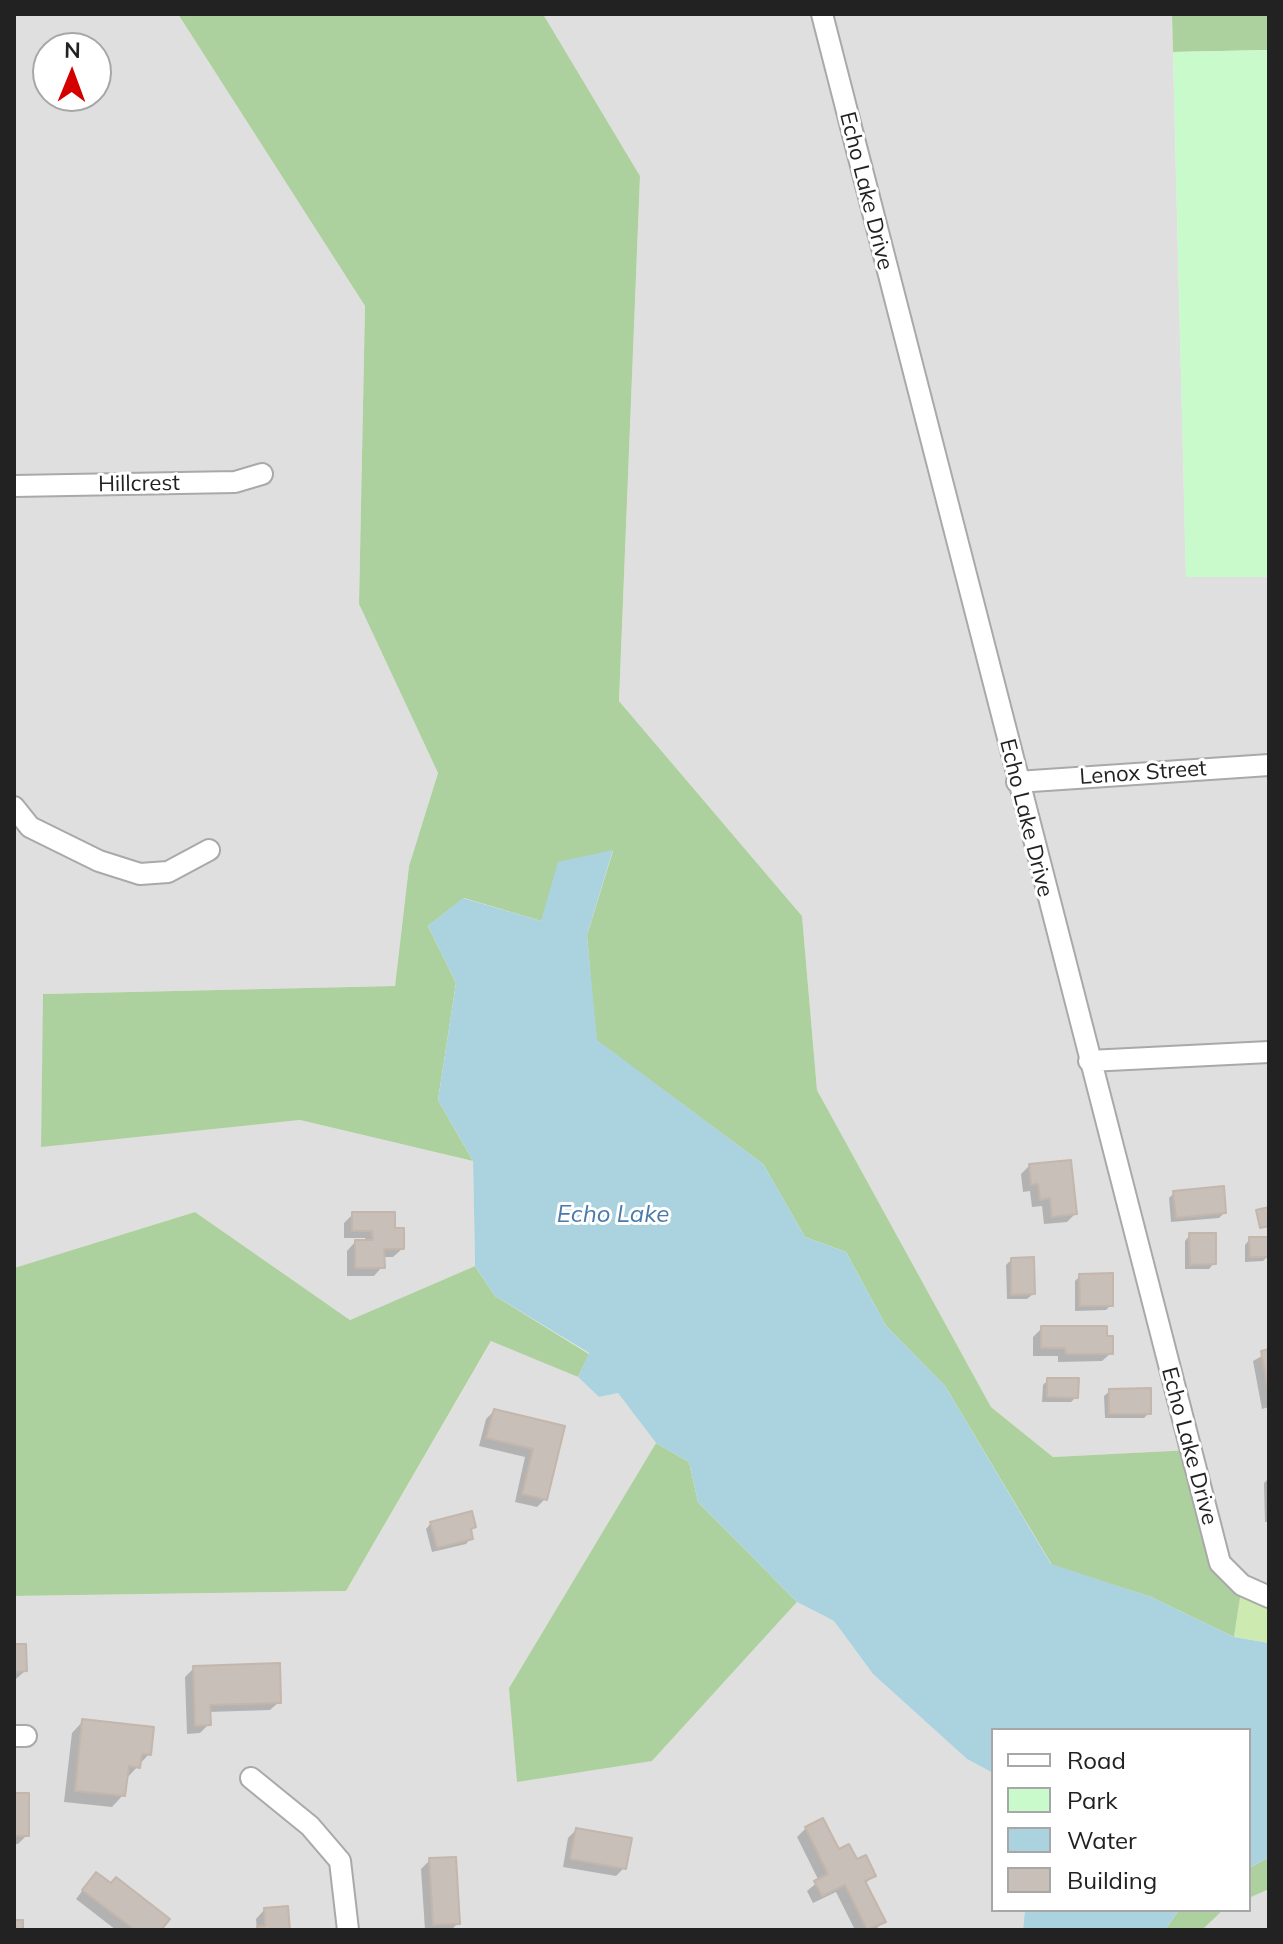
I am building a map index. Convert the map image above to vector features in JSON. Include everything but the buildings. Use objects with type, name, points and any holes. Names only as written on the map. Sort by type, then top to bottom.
[{"type":"street","name":"Echo Lake Drive","points":[[822,14],[1220,1563],[1242,1585],[1269,1597]]},
{"type":"street","name":"Hillcrest","points":[[14,486],[235,482],[262,474]]},
{"type":"street","name":"Lenox Street","points":[[1017,782],[1269,765]]},
{"type":"street","points":[[14,807],[30,827],[99,861],[140,874],[168,872],[209,850]]},
{"type":"street","points":[[1089,1061],[1269,1052]]},
{"type":"street","points":[[251,1778],[310,1826],[340,1861],[348,1930]]},
{"type":"shaded area","points":[[14,14],[178,14],[365,306],[359,604],[438,773],[409,866],[395,986],[44,994],[41,1146],[300,1120],[473,1161],[475,1266],[350,1320],[195,1212],[14,1268]]},
{"type":"shaded area","points":[[543,14],[1172,14],[1186,576],[1269,577],[1269,1597],[1220,1563],[1190,1450],[1053,1457],[991,1407],[817,1090],[802,916],[619,701],[640,176]]},
{"type":"shaded area","points":[[492,1340],[578,1377],[599,1397],[618,1393],[656,1443],[509,1688],[652,1761],[797,1602],[834,1621],[873,1674],[967,1759],[991,1772],[991,1912],[1025,1912],[1023,1930],[14,1930],[14,1596],[346,1591]]},
{"type":"shaded area","points":[[1269,1889],[1269,1930],[1202,1930],[1221,1912],[1251,1912],[1251,1897]]},
{"type":"green space","points":[[178,14],[543,14],[640,176],[619,701],[802,916],[817,1090],[991,1407],[1053,1457],[1190,1450],[1220,1563],[1242,1585],[1234,1637],[1151,1597],[1052,1565],[945,1386],[886,1326],[846,1252],[805,1237],[763,1164],[596,1040],[587,935],[613,851],[541,921],[464,898],[428,926],[456,983],[438,1100],[473,1161],[300,1120],[41,1147],[43,994],[395,986],[409,866],[438,773],[359,604],[365,306]]},
{"type":"green space","points":[[1172,14],[1269,14],[1269,50],[1173,52]]},
{"type":"green space","points":[[1269,50],[1269,577],[1186,577],[1173,52]]},
{"type":"green space","points":[[195,1212],[350,1320],[475,1266],[495,1296],[589,1354],[578,1377],[491,1341],[346,1591],[14,1596],[14,1268]]},
{"type":"green space","points":[[656,1443],[689,1462],[698,1502],[797,1602],[652,1761],[517,1782],[509,1688]]},
{"type":"green space","points":[[1242,1585],[1269,1597],[1269,1643],[1234,1637]]},
{"type":"green space","points":[[1269,1857],[1269,1889],[1251,1897],[1251,1867]]},
{"type":"green space","points":[[1178,1912],[1221,1912],[1202,1930],[1165,1930]]},
{"type":"water","name":"Echo Lake","points":[[613,850],[587,935],[597,1040],[763,1164],[805,1237],[846,1252],[886,1326],[945,1386],[1051,1564],[1151,1597],[1234,1637],[1269,1643],[1269,1857],[1251,1867],[1251,1728],[991,1728],[991,1772],[967,1759],[873,1674],[834,1621],[797,1602],[698,1502],[689,1462],[656,1443],[618,1393],[599,1397],[578,1377],[589,1353],[495,1296],[475,1266],[473,1161],[438,1100],[456,983],[428,926],[463,898],[541,921],[558,862]]},
{"type":"water","points":[[1025,1912],[1178,1912],[1165,1930],[1023,1930]]}]
